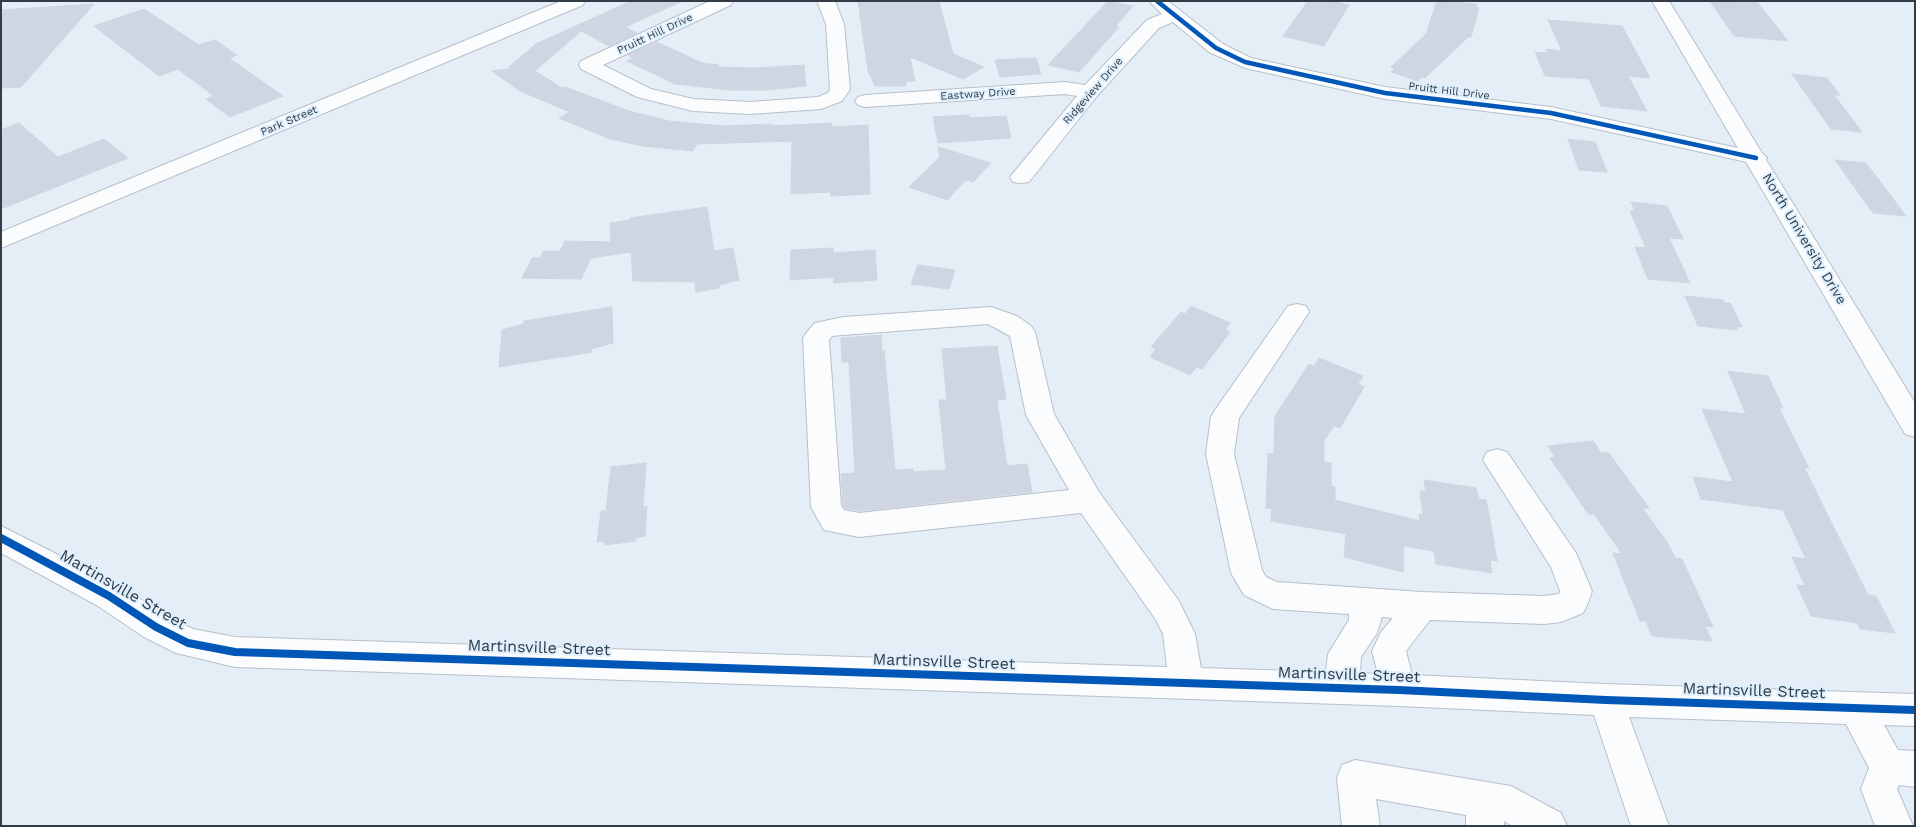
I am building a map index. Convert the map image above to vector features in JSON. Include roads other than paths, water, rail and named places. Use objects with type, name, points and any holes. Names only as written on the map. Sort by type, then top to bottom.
[{"type":"street","name":"Park Street","points":[[1,241],[577,1]]},
{"type":"street","name":"Pruitt Hill Drive","points":[[722,2],[588,65],[644,93],[693,105],[750,108],[821,103],[835,98],[840,89],[835,24],[826,1]]},
{"type":"street","name":"Pruitt Hill Drive","points":[[1157,1],[1228,55],[1270,68],[1403,96],[1550,113],[1756,158]]},
{"type":"street","name":"North University Drive","points":[[1660,1],[1756,158],[1915,426]]},
{"type":"street","name":"Ridgeview Drive","points":[[1021,177],[1090,92],[1153,24],[1175,14]]},
{"type":"street","name":"Eastway Drive","points":[[865,101],[1064,88],[1090,92]]},
{"type":"street","points":[[1297,312],[1225,417],[1220,454],[1247,573],[1256,586],[1274,595],[1366,603],[1544,610],[1561,608],[1572,603],[1576,591],[1565,562],[1497,460]]},
{"type":"street","points":[[1089,500],[859,525],[835,521],[826,507],[816,338],[824,329],[843,326],[991,315],[1008,322],[1022,332],[1040,415],[1089,500],[1168,611],[1179,634],[1187,684]]},
{"type":"street","name":"Martinsville Street","points":[[1,538],[109,596],[156,627],[188,644],[235,652],[1399,690],[1606,700],[1915,710]]},
{"type":"street","points":[[1341,688],[1345,654],[1365,623],[1366,603]]},
{"type":"street","points":[[1399,690],[1389,650],[1393,642],[1422,606]]},
{"type":"street","points":[[1606,700],[1650,826]]},
{"type":"street","points":[[1856,708],[1901,768],[1879,789],[1894,826]]},
{"type":"street","points":[[1361,826],[1354,778],[1484,812],[1511,804],[1548,826]]}]
